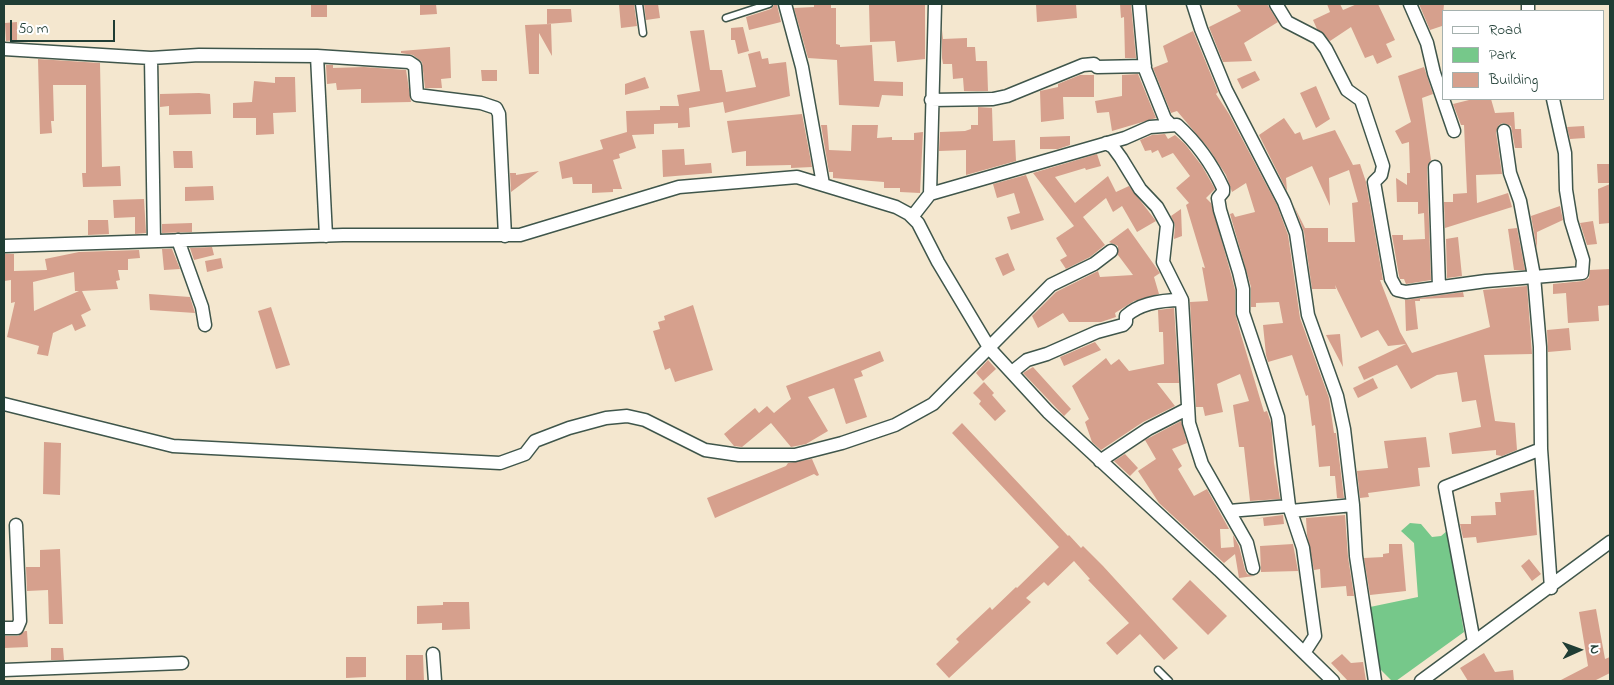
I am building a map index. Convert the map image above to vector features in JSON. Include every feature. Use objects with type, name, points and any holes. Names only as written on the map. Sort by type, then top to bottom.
[{"type":"street","points":[[785,4],[802,67],[823,184]]},
{"type":"street","points":[[930,194],[934,4]]},
{"type":"street","points":[[1139,4],[1145,66],[1165,119],[1170,124]]},
{"type":"street","points":[[1193,4],[1200,29],[1226,90],[1284,202],[1296,233],[1308,315],[1338,404],[1353,505],[1356,556],[1375,681]]},
{"type":"street","points":[[1276,4],[1287,22],[1312,33],[1318,38],[1326,49],[1347,90],[1361,100],[1383,166],[1381,175],[1374,182],[1391,279],[1397,290],[1406,292],[1534,276],[1582,273],[1584,268],[1571,221],[1566,190],[1565,153],[1553,100]]},
{"type":"street","points":[[1410,4],[1427,43],[1442,96]]},
{"type":"street","points":[[4,49],[151,58],[199,55],[317,56],[409,62],[415,66],[417,95],[465,100],[496,108],[499,114],[506,236]]},
{"type":"street","points":[[317,56],[326,236]]},
{"type":"street","points":[[151,58],[154,241]]},
{"type":"street","points":[[931,100],[993,99],[1007,96],[1083,65],[1094,64],[1097,67],[1145,66]]},
{"type":"street","points":[[1443,100],[1454,131]]},
{"type":"street","points":[[912,217],[930,194],[1106,143],[1150,127],[1170,124],[1178,125],[1187,134],[1215,172],[1223,188],[1218,201],[1243,289],[1243,313],[1278,417],[1290,508],[1303,548],[1315,636],[1304,653]]},
{"type":"street","points":[[1504,131],[1510,173],[1520,201],[1534,276],[1540,347],[1541,449],[1551,588]]},
{"type":"street","points":[[1106,143],[1113,147],[1122,158],[1140,189],[1156,206],[1167,225],[1163,262],[1182,300],[1187,409],[1196,448],[1202,464],[1247,543],[1253,568]]},
{"type":"street","points":[[1435,166],[1439,287]]},
{"type":"street","points":[[4,246],[326,236],[484,234],[506,236],[533,233],[679,186],[797,177],[896,207],[918,223],[938,262],[990,349],[1048,412],[1219,570],[1333,681]]},
{"type":"street","points":[[178,240],[202,307],[205,325]]},
{"type":"street","points":[[4,404],[174,446],[500,462],[524,454],[535,441],[569,428],[606,418],[627,416],[645,420],[705,450],[739,455],[795,454],[842,443],[895,425],[933,404],[1052,285],[1094,264],[1111,251]]},
{"type":"street","points":[[1012,372],[1027,360],[1047,354],[1097,332],[1123,325],[1126,322],[1126,316],[1138,308],[1156,303],[1182,300]]},
{"type":"street","points":[[1100,461],[1148,429],[1187,409]]},
{"type":"street","points":[[1474,642],[1445,487],[1541,449]]},
{"type":"street","points":[[1229,511],[1353,505]]},
{"type":"street","points":[[4,628],[17,628],[20,621],[16,525]]},
{"type":"street","points":[[1421,681],[1551,588],[1610,542]]},
{"type":"street","points":[[433,654],[435,681]]},
{"type":"street","points":[[4,670],[182,663]]},
{"type":"lane","points":[[639,4],[643,33]]},
{"type":"lane","points":[[726,18],[769,4]]},
{"type":"lane","points":[[1158,670],[1169,681]]},
{"type":"green space","points":[[1410,523],[1421,524],[1432,537],[1441,536],[1447,531],[1464,632],[1396,681],[1392,681],[1379,668],[1370,607],[1418,597],[1414,543],[1401,531]]},
{"type":"building","points":[[420,4],[436,4],[437,14],[420,15]]},
{"type":"building","points":[[619,4],[634,4],[637,26],[621,28]]},
{"type":"building","points":[[644,4],[658,4],[660,18],[646,20]]},
{"type":"building","points":[[814,4],[831,4],[831,8],[836,8],[836,44],[840,45],[840,47],[872,45],[874,81],[903,82],[903,96],[882,95],[879,107],[839,105],[837,60],[808,58],[794,8],[814,7]]},
{"type":"building","points":[[869,4],[925,4],[925,59],[897,62],[895,41],[870,42]]},
{"type":"building","points":[[1036,4],[1076,4],[1077,18],[1037,22]]},
{"type":"building","points":[[1120,4],[1131,4],[1136,58],[1125,58],[1124,17],[1121,18]]},
{"type":"building","points":[[1236,4],[1267,4],[1278,22],[1244,43],[1252,61],[1223,62],[1209,27],[1241,11]]},
{"type":"building","points":[[1327,4],[1340,4],[1343,10],[1357,4],[1378,4],[1395,40],[1386,44],[1392,57],[1377,64],[1373,55],[1365,58],[1351,27],[1330,41],[1317,29],[1313,20],[1330,12]]},
{"type":"building","points":[[1419,4],[1444,4],[1442,26],[1430,30]]},
{"type":"building","points":[[311,5],[327,5],[327,17],[311,17]]},
{"type":"building","points":[[774,5],[777,5],[781,22],[749,30],[746,17],[771,9]]},
{"type":"building","points":[[547,9],[571,9],[572,22],[547,24]]},
{"type":"building","points":[[17,22],[17,40],[6,41],[5,23]]},
{"type":"building","points":[[551,24],[552,56],[539,33],[539,74],[529,74],[525,25]]},
{"type":"building","points":[[743,27],[749,51],[738,54],[735,40],[731,40],[731,28]]},
{"type":"building","points":[[704,30],[710,70],[722,70],[726,92],[756,87],[748,54],[760,51],[762,59],[768,58],[769,64],[786,62],[790,96],[725,113],[723,102],[689,108],[690,127],[678,128],[678,123],[654,124],[654,134],[632,135],[636,148],[619,154],[620,158],[613,160],[622,189],[613,189],[613,192],[592,193],[592,184],[573,184],[572,177],[562,179],[559,162],[603,149],[600,140],[627,132],[626,111],[660,110],[660,106],[679,106],[677,95],[700,91],[690,31]]},
{"type":"building","points":[[942,30],[943,39],[967,38],[967,47],[975,47],[976,61],[987,61],[988,91],[964,91],[963,78],[953,79],[952,64],[943,64]]},
{"type":"building","points":[[1193,31],[1218,92],[1216,94],[1229,114],[1277,205],[1288,235],[1300,318],[1329,398],[1334,433],[1336,433],[1344,498],[1337,498],[1335,476],[1330,476],[1330,466],[1319,467],[1315,425],[1312,426],[1308,395],[1306,396],[1292,355],[1268,362],[1263,325],[1283,323],[1279,302],[1256,303],[1256,307],[1251,307],[1251,287],[1230,214],[1233,213],[1235,217],[1255,212],[1246,183],[1232,192],[1226,175],[1209,149],[1177,111],[1171,113],[1153,68],[1168,62],[1163,46]]},
{"type":"building","points":[[450,47],[451,78],[441,79],[442,88],[425,88],[422,62],[413,55],[401,53],[401,51]]},
{"type":"building","points":[[38,59],[100,63],[102,167],[120,166],[121,186],[83,187],[82,173],[86,173],[86,85],[53,85],[54,121],[51,121],[52,133],[40,134]]},
{"type":"building","points":[[326,65],[333,65],[333,68],[364,67],[406,70],[411,102],[361,103],[361,89],[337,90],[336,83],[327,84]]},
{"type":"building","points":[[1424,67],[1433,94],[1422,98],[1431,160],[1427,167],[1431,280],[1406,284],[1404,279],[1400,279],[1399,276],[1392,235],[1403,235],[1403,240],[1425,239],[1424,213],[1418,214],[1418,202],[1397,202],[1396,178],[1407,185],[1407,173],[1410,173],[1409,142],[1402,144],[1395,131],[1411,122],[1398,76]]},
{"type":"building","points":[[481,70],[497,70],[497,81],[482,81]]},
{"type":"building","points":[[1255,71],[1260,80],[1242,89],[1237,79]]},
{"type":"building","points":[[1138,74],[1156,118],[1112,131],[1109,112],[1097,113],[1095,101],[1122,96],[1122,75]]},
{"type":"building","points":[[1080,75],[1094,75],[1094,97],[1063,97],[1064,119],[1041,122],[1040,91],[1058,87],[1058,84]]},
{"type":"building","points":[[275,77],[295,77],[296,112],[273,113],[274,134],[256,135],[256,118],[233,118],[233,103],[252,102],[254,81],[275,83]]},
{"type":"building","points":[[645,77],[649,88],[625,95],[625,84]]},
{"type":"building","points":[[1316,86],[1330,119],[1316,128],[1300,93]]},
{"type":"building","points":[[160,94],[210,94],[211,114],[169,115],[169,106],[160,107]]},
{"type":"building","points":[[1469,100],[1491,100],[1495,113],[1514,112],[1515,129],[1521,129],[1522,148],[1515,148],[1511,126],[1503,123],[1499,125],[1496,132],[1502,174],[1476,175],[1477,203],[1508,193],[1512,207],[1445,228],[1444,202],[1453,202],[1453,194],[1467,193],[1464,125],[1461,125],[1453,104]]},
{"type":"building","points":[[978,107],[992,108],[993,141],[1015,140],[1016,161],[966,175],[966,150],[939,151],[940,132],[965,131],[971,129],[971,125],[978,125]]},
{"type":"building","points":[[802,114],[812,167],[791,168],[791,165],[746,166],[746,151],[732,153],[727,121]]},
{"type":"building","points":[[1284,118],[1295,134],[1300,132],[1303,140],[1335,130],[1353,165],[1360,164],[1366,182],[1383,280],[1380,280],[1400,332],[1412,353],[1490,327],[1483,290],[1527,286],[1532,354],[1484,355],[1495,421],[1515,423],[1517,450],[1502,456],[1496,455],[1496,450],[1452,454],[1449,433],[1481,427],[1476,400],[1462,402],[1457,372],[1437,375],[1411,389],[1397,365],[1364,380],[1358,367],[1406,344],[1388,346],[1378,330],[1361,338],[1335,285],[1336,289],[1312,289],[1304,232],[1294,206],[1305,228],[1328,228],[1328,242],[1355,242],[1352,203],[1358,202],[1349,170],[1329,178],[1330,206],[1312,166],[1286,178],[1287,191],[1259,135]]},
{"type":"building","points":[[821,125],[827,125],[829,150],[851,151],[852,125],[878,125],[877,138],[892,137],[892,140],[914,140],[914,133],[923,132],[920,193],[900,192],[900,188],[884,188],[884,182],[833,178],[833,172],[829,172]]},
{"type":"building","points":[[1584,126],[1585,138],[1570,139],[1567,127]]},
{"type":"building","points":[[1165,134],[1168,139],[1175,135],[1185,144],[1202,166],[1215,189],[1206,198],[1211,203],[1231,274],[1235,290],[1235,313],[1241,335],[1264,412],[1267,411],[1271,423],[1274,463],[1280,499],[1250,501],[1244,447],[1239,447],[1233,405],[1249,401],[1240,374],[1217,384],[1223,412],[1205,416],[1203,407],[1196,407],[1190,302],[1208,301],[1202,267],[1205,268],[1186,205],[1189,203],[1176,188],[1190,176],[1173,153],[1162,158],[1158,150],[1152,153],[1151,150],[1145,151],[1140,140],[1152,135]]},
{"type":"building","points":[[1070,136],[1070,145],[1058,149],[1040,149],[1040,137]]},
{"type":"building","points":[[684,149],[685,165],[711,163],[712,173],[663,177],[662,150]]},
{"type":"building","points":[[173,151],[192,151],[193,168],[174,168]]},
{"type":"building","points":[[1097,154],[1101,166],[1086,170],[1085,168],[1055,177],[1075,203],[1108,176],[1116,192],[1129,186],[1156,221],[1137,232],[1122,206],[1113,212],[1106,198],[1083,217],[1105,245],[1090,257],[1066,269],[1060,260],[1067,256],[1056,238],[1074,226],[1033,173]]},
{"type":"building","points":[[1597,164],[1610,164],[1610,183],[1598,183]]},
{"type":"building","points":[[539,171],[511,192],[510,173],[516,173],[516,175]]},
{"type":"building","points":[[1026,175],[1044,220],[1011,230],[1007,217],[1020,213],[1014,193],[997,198],[993,184]]},
{"type":"building","points":[[1610,184],[1610,223],[1599,224],[1598,189]]},
{"type":"building","points":[[213,186],[214,200],[185,201],[185,187]]},
{"type":"building","points":[[144,199],[146,233],[135,234],[135,217],[114,218],[113,200]]},
{"type":"building","points":[[1560,206],[1563,220],[1537,232],[1537,249],[1531,216]]},
{"type":"building","points":[[1181,209],[1182,236],[1174,239],[1175,225],[1171,216]]},
{"type":"building","points":[[88,220],[108,220],[109,234],[88,235]]},
{"type":"building","points":[[1593,221],[1597,244],[1587,245],[1580,223]]},
{"type":"building","points":[[192,223],[192,232],[162,233],[162,224]]},
{"type":"building","points":[[1128,228],[1160,273],[1154,277],[1159,294],[1134,301],[1115,313],[1116,317],[1101,322],[1069,322],[1063,313],[1038,328],[1032,316],[1056,292],[1098,271],[1100,277],[1133,275],[1118,255],[1118,246],[1109,242]]},
{"type":"building","points":[[1517,228],[1525,270],[1514,270],[1508,229]]},
{"type":"building","points":[[1458,237],[1462,276],[1447,278],[1446,239]]},
{"type":"building","points":[[212,247],[214,255],[194,260],[190,248]]},
{"type":"building","points":[[162,249],[172,249],[180,269],[164,270]]},
{"type":"building","points":[[139,250],[140,258],[128,259],[128,270],[118,270],[120,280],[116,281],[118,289],[82,291],[91,310],[81,315],[86,326],[75,331],[72,324],[53,333],[48,356],[37,354],[39,346],[7,337],[15,302],[11,303],[11,280],[4,281],[4,254],[14,254],[14,271],[47,270],[45,259],[79,252]],"holes":[[[74,272],[75,291],[79,291],[34,311],[33,282]]]},
{"type":"building","points":[[1008,253],[1015,270],[1003,276],[995,258]]},
{"type":"building","points":[[221,258],[223,268],[207,272],[205,261]]},
{"type":"building","points":[[1610,269],[1610,305],[1598,306],[1599,321],[1568,323],[1566,293],[1553,294],[1553,284],[1583,281],[1589,278],[1590,270]]},
{"type":"building","points":[[1463,292],[1464,297],[1420,299],[1420,301],[1415,301],[1418,329],[1406,331],[1405,300]]},
{"type":"building","points":[[149,294],[190,297],[195,313],[150,310]]},
{"type":"building","points":[[693,305],[713,370],[675,382],[670,368],[665,370],[653,331],[660,329],[658,322],[665,320],[664,316]]},
{"type":"building","points":[[271,307],[290,365],[276,369],[258,311]]},
{"type":"building","points":[[1174,308],[1179,383],[1157,383],[1175,406],[1143,422],[1101,450],[1092,442],[1085,422],[1089,419],[1072,386],[1106,358],[1111,365],[1119,359],[1129,371],[1164,364],[1163,332],[1159,332],[1158,310]]},
{"type":"building","points":[[1569,328],[1571,350],[1548,352],[1547,330]]},
{"type":"building","points":[[1340,334],[1343,367],[1326,335]]},
{"type":"building","points":[[1095,342],[1101,350],[1064,366],[1060,357]]},
{"type":"building","points":[[880,351],[884,361],[861,371],[863,376],[854,379],[867,417],[846,424],[834,388],[808,397],[828,431],[806,444],[791,447],[771,423],[742,447],[734,446],[724,434],[755,408],[759,413],[767,406],[774,413],[791,399],[786,386]]},
{"type":"building","points":[[988,360],[996,369],[983,381],[976,373]]},
{"type":"building","points":[[1033,367],[1071,409],[1064,416],[1023,373]]},
{"type":"building","points":[[1373,378],[1378,388],[1358,398],[1353,388]]},
{"type":"building","points":[[984,382],[1006,411],[995,421],[979,404],[981,401],[973,393]]},
{"type":"building","points":[[1181,421],[1187,443],[1172,449],[1182,466],[1178,469],[1194,496],[1207,489],[1229,529],[1220,529],[1221,548],[1234,547],[1233,535],[1239,546],[1247,574],[1254,576],[1239,578],[1235,554],[1224,563],[1159,503],[1138,471],[1156,459],[1145,440]]},
{"type":"building","points":[[962,423],[1068,536],[1081,548],[1083,546],[1103,566],[1178,648],[1164,660],[1140,634],[1117,655],[1106,643],[1129,623],[1088,580],[1090,579],[1074,561],[1048,586],[1044,582],[1026,598],[1031,602],[949,678],[936,664],[959,642],[956,639],[990,607],[992,610],[1017,588],[1059,547],[952,433]]},
{"type":"building","points":[[1426,437],[1430,467],[1418,468],[1420,486],[1368,493],[1369,497],[1360,498],[1357,471],[1388,468],[1384,441]]},
{"type":"building","points":[[44,442],[61,443],[60,495],[43,494]]},
{"type":"building","points":[[1125,454],[1138,468],[1130,476],[1114,461]]},
{"type":"building","points":[[812,459],[819,475],[814,474],[715,518],[707,498],[786,466],[788,463]]},
{"type":"building","points":[[1534,490],[1537,535],[1477,543],[1476,537],[1463,538],[1460,524],[1471,524],[1471,516],[1496,515],[1495,502],[1501,502],[1500,493]]},
{"type":"building","points":[[1283,515],[1284,524],[1264,526],[1263,518],[1252,519]]},
{"type":"building","points":[[1345,515],[1348,557],[1354,596],[1347,596],[1346,586],[1321,588],[1320,569],[1314,570],[1307,535],[1306,518]]},
{"type":"building","points":[[1293,544],[1298,571],[1261,572],[1260,546]]},
{"type":"building","points":[[1389,544],[1402,544],[1406,591],[1370,595],[1364,558],[1383,557],[1383,554],[1389,553]]},
{"type":"building","points":[[60,549],[63,624],[49,624],[48,590],[27,591],[26,567],[40,567],[40,550]]},
{"type":"building","points":[[1529,559],[1541,574],[1532,581],[1521,566]]},
{"type":"building","points":[[1190,580],[1227,616],[1208,635],[1172,599]]},
{"type":"building","points":[[443,602],[469,602],[470,629],[442,630],[442,623],[417,624],[417,606],[443,605]]},
{"type":"building","points":[[1596,609],[1605,659],[1610,657],[1610,673],[1594,681],[1559,681],[1588,666],[1579,612]]},
{"type":"building","points":[[27,631],[28,647],[4,648],[4,636],[18,636]]},
{"type":"building","points":[[51,648],[63,648],[64,660],[51,660]]},
{"type":"building","points":[[1484,653],[1495,672],[1513,670],[1514,681],[1468,681],[1460,668]]},
{"type":"building","points":[[1342,654],[1351,663],[1363,662],[1366,681],[1348,681],[1331,663]]},
{"type":"building","points":[[406,655],[423,655],[424,681],[406,681]]},
{"type":"building","points":[[346,657],[366,657],[366,677],[346,678]]}]
